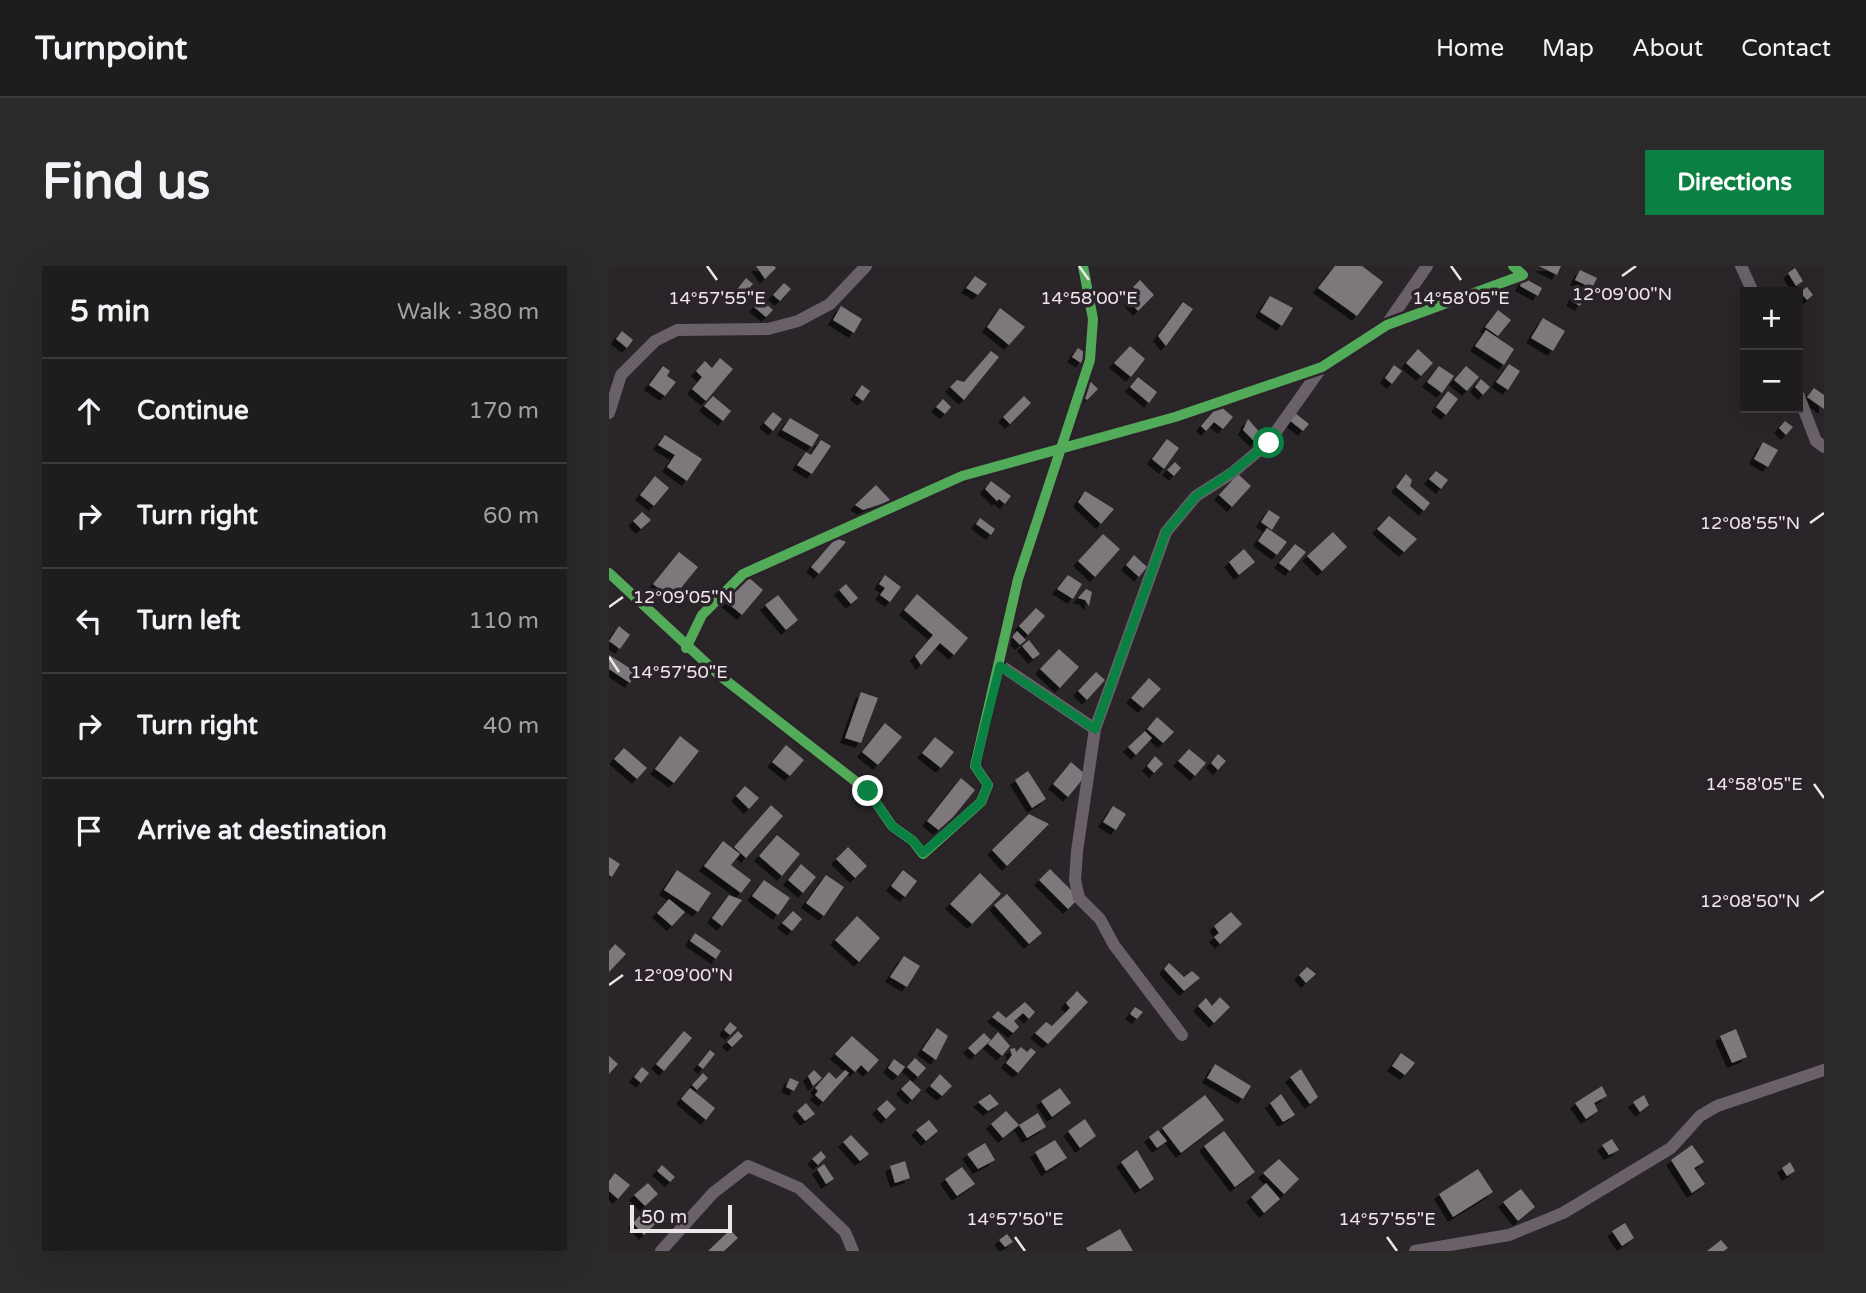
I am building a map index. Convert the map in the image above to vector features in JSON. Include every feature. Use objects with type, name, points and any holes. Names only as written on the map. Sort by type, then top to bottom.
[{"type":"street","points":[[609,384],[655,341],[677,331],[768,329],[798,321],[830,304],[866,266]]},
{"type":"street","points":[[609,573],[686,648],[868,791],[892,826],[913,841],[923,853],[981,802],[988,785],[975,766],[1019,579],[1090,360],[1093,319],[1083,266]]},
{"type":"street","points":[[1387,324],[1427,266]]},
{"type":"street","points":[[686,648],[702,615],[743,574],[962,476],[1175,417],[1322,367],[1387,324],[1523,275],[1513,266]]},
{"type":"street","points":[[1741,266],[1751,287]]},
{"type":"street","points":[[1182,1035],[1114,945],[1100,919],[1079,898],[1075,880],[1077,851],[1095,729],[1166,532],[1196,496],[1269,443],[1322,367]]},
{"type":"street","points":[[609,413],[621,375]]},
{"type":"street","points":[[1803,407],[1816,441],[1824,447]]},
{"type":"street","points":[[1000,666],[1095,729]]},
{"type":"street","points":[[1415,1251],[1509,1235],[1563,1213],[1671,1148],[1700,1116],[1717,1106],[1824,1070]]},
{"type":"street","points":[[661,1251],[713,1194],[748,1166],[799,1188],[845,1233],[853,1251]]},
{"type":"building","points":[[756,266],[774,266],[776,268],[765,279]]},
{"type":"building","points":[[1335,266],[1362,266],[1383,282],[1357,316],[1318,288]]},
{"type":"building","points":[[1539,266],[1561,266],[1557,275]]},
{"type":"building","points":[[1795,268],[1803,281],[1796,286],[1788,273]]},
{"type":"building","points":[[1580,270],[1597,278],[1592,288],[1575,280]]},
{"type":"building","points":[[975,276],[987,284],[978,295],[966,288]]},
{"type":"building","points":[[746,278],[753,284],[741,297],[735,292]]},
{"type":"building","points":[[1524,278],[1542,288],[1538,296],[1520,286]]},
{"type":"building","points":[[1140,280],[1154,295],[1138,311],[1129,301],[1138,292],[1133,287]]},
{"type":"building","points":[[784,283],[791,289],[780,301],[773,295]]},
{"type":"building","points":[[1807,287],[1813,295],[1807,300],[1803,290]]},
{"type":"building","points":[[1575,293],[1584,298],[1580,306],[1571,301]]},
{"type":"building","points":[[1270,296],[1293,308],[1282,326],[1260,312]]},
{"type":"building","points":[[761,299],[773,310],[766,317],[754,307]]},
{"type":"building","points":[[1183,302],[1193,309],[1166,346],[1158,336]]},
{"type":"building","points":[[841,306],[862,319],[854,333],[833,320]]},
{"type":"building","points":[[1000,308],[1025,327],[1009,345],[987,327]]},
{"type":"building","points":[[1498,310],[1511,320],[1498,336],[1485,327]]},
{"type":"building","points":[[1543,318],[1565,331],[1553,351],[1531,338]]},
{"type":"building","points":[[1486,330],[1514,349],[1504,365],[1475,346]]},
{"type":"building","points":[[622,331],[633,340],[627,348],[616,339]]},
{"type":"building","points":[[1130,346],[1145,359],[1131,377],[1114,363]]},
{"type":"building","points":[[1078,348],[1087,354],[1081,363],[1072,357]]},
{"type":"building","points":[[1418,349],[1433,363],[1421,376],[1406,363]]},
{"type":"building","points":[[991,351],[999,357],[964,400],[950,387],[957,380],[964,382]]},
{"type":"building","points":[[720,358],[733,369],[706,401],[692,389],[702,377],[696,371],[705,361],[712,368]]},
{"type":"building","points":[[1509,364],[1520,371],[1508,390],[1496,382]]},
{"type":"building","points":[[1394,365],[1402,371],[1392,384],[1385,378]]},
{"type":"building","points":[[663,366],[670,371],[667,376],[676,382],[665,396],[649,385]]},
{"type":"building","points":[[1439,366],[1454,376],[1442,393],[1427,382]]},
{"type":"building","points":[[1466,366],[1479,377],[1467,391],[1454,380]]},
{"type":"building","points":[[1138,377],[1157,392],[1149,403],[1130,387]]},
{"type":"building","points":[[1481,379],[1490,387],[1483,395],[1475,387]]},
{"type":"building","points":[[1091,382],[1098,389],[1087,400],[1080,394]]},
{"type":"building","points":[[862,385],[870,391],[863,401],[855,395]]},
{"type":"building","points":[[1814,388],[1824,395],[1824,409],[1807,397]]},
{"type":"building","points":[[1448,391],[1458,399],[1446,415],[1436,407]]},
{"type":"building","points":[[713,396],[731,411],[723,421],[704,406]]},
{"type":"building","points":[[1024,396],[1031,403],[1010,424],[1003,417]]},
{"type":"building","points":[[943,399],[951,407],[945,414],[936,407]]},
{"type":"building","points":[[1219,405],[1233,417],[1223,429],[1214,422],[1206,431],[1201,426]]},
{"type":"building","points":[[773,412],[782,419],[773,431],[764,423]]},
{"type":"building","points":[[1295,413],[1309,424],[1303,431],[1289,420]]},
{"type":"building","points":[[790,418],[819,435],[812,447],[782,430]]},
{"type":"building","points":[[1248,419],[1262,435],[1255,442],[1243,430]]},
{"type":"building","points":[[1785,421],[1793,427],[1786,435],[1779,428]]},
{"type":"building","points":[[665,435],[702,459],[687,481],[667,467],[675,455],[658,445]]},
{"type":"building","points":[[1167,439],[1179,448],[1164,469],[1152,459]]},
{"type":"building","points":[[821,440],[831,446],[812,474],[797,465],[806,452],[811,455]]},
{"type":"building","points":[[1763,442],[1778,450],[1768,467],[1754,459]]},
{"type":"building","points":[[1175,462],[1181,468],[1174,476],[1167,470]]},
{"type":"building","points":[[1436,471],[1448,480],[1441,489],[1429,479]]},
{"type":"building","points":[[1238,474],[1251,486],[1232,507],[1219,495]]},
{"type":"building","points":[[1406,474],[1412,480],[1410,486],[1430,503],[1424,511],[1396,487]]},
{"type":"building","points":[[655,476],[669,488],[654,506],[640,495]]},
{"type":"building","points":[[991,481],[1011,496],[1005,504],[999,499],[997,501],[985,489]]},
{"type":"building","points":[[876,485],[891,501],[863,510],[855,505]]},
{"type":"building","points":[[1085,491],[1114,509],[1101,524],[1078,502]]},
{"type":"building","points":[[1269,510],[1280,517],[1272,530],[1261,522]]},
{"type":"building","points":[[642,512],[651,520],[641,529],[633,521]]},
{"type":"building","points":[[1389,516],[1417,539],[1404,552],[1377,529]]},
{"type":"building","points":[[980,518],[995,529],[991,535],[976,524]]},
{"type":"building","points":[[1267,528],[1287,542],[1277,555],[1258,541]]},
{"type":"building","points":[[1333,532],[1347,547],[1322,571],[1307,556]]},
{"type":"building","points":[[1103,534],[1120,549],[1095,577],[1078,561]]},
{"type":"building","points":[[836,538],[846,542],[819,574],[811,567]]},
{"type":"building","points":[[1295,544],[1306,552],[1290,571],[1279,563]]},
{"type":"building","points":[[1244,549],[1255,562],[1239,575],[1229,562]]},
{"type":"building","points":[[679,552],[698,567],[672,599],[653,584]]},
{"type":"building","points":[[1134,555],[1147,567],[1139,577],[1126,565]]},
{"type":"building","points":[[885,575],[901,587],[890,602],[880,595],[885,588],[879,584]]},
{"type":"building","points":[[1068,575],[1082,584],[1073,599],[1057,589]]},
{"type":"building","points":[[747,576],[763,590],[742,615],[725,601]]},
{"type":"building","points":[[846,584],[858,598],[851,604],[839,590]]},
{"type":"building","points":[[1086,589],[1092,592],[1089,606],[1085,600],[1078,598]]},
{"type":"building","points":[[917,594],[968,638],[954,655],[940,643],[921,665],[915,656],[933,635],[904,610]]},
{"type":"building","points":[[778,595],[798,620],[786,630],[765,605]]},
{"type":"building","points":[[1036,608],[1045,616],[1028,635],[1019,626]]},
{"type":"building","points":[[619,626],[630,635],[620,649],[609,641]]},
{"type":"building","points":[[1017,631],[1026,640],[1020,645],[1012,637]]},
{"type":"building","points":[[1029,640],[1040,654],[1033,659],[1022,646]]},
{"type":"building","points":[[1059,649],[1079,667],[1060,688],[1040,669]]},
{"type":"building","points":[[609,655],[636,672],[630,683],[609,669]]},
{"type":"building","points":[[1096,672],[1105,680],[1087,700],[1078,691]]},
{"type":"building","points":[[1149,678],[1161,689],[1143,708],[1131,698]]},
{"type":"building","points":[[861,692],[878,698],[861,743],[845,738]]},
{"type":"building","points":[[1157,717],[1174,732],[1163,743],[1147,729]]},
{"type":"building","points":[[885,723],[902,737],[878,765],[862,752]]},
{"type":"building","points":[[1145,731],[1152,738],[1136,755],[1128,747]]},
{"type":"building","points":[[680,736],[699,751],[674,783],[655,769]]},
{"type":"building","points":[[935,737],[954,752],[941,768],[922,753]]},
{"type":"building","points":[[786,745],[804,760],[790,776],[772,762]]},
{"type":"building","points":[[624,748],[647,768],[637,779],[614,759]]},
{"type":"building","points":[[1189,749],[1206,763],[1195,776],[1178,761]]},
{"type":"building","points":[[1218,754],[1226,761],[1218,770],[1211,763]]},
{"type":"building","points":[[1155,756],[1163,764],[1154,773],[1147,766]]},
{"type":"building","points":[[1071,762],[1086,775],[1068,797],[1053,784]]},
{"type":"building","points":[[1028,771],[1046,799],[1032,808],[1015,780]]},
{"type":"building","points":[[961,778],[975,790],[941,832],[927,821]]},
{"type":"building","points":[[745,786],[759,798],[749,809],[736,796]]},
{"type":"building","points":[[771,805],[783,816],[746,858],[734,847]]},
{"type":"building","points":[[1113,806],[1126,814],[1116,830],[1103,822]]},
{"type":"building","points":[[1029,814],[1049,824],[1007,866],[992,850]]},
{"type":"building","points":[[777,835],[800,854],[782,876],[759,856]]},
{"type":"building","points":[[723,841],[740,854],[731,865],[751,880],[741,893],[704,866]]},
{"type":"building","points":[[848,847],[867,866],[855,878],[836,859]]},
{"type":"building","points":[[609,857],[620,864],[612,877],[609,875]]},
{"type":"building","points":[[801,864],[816,877],[803,893],[788,880]]},
{"type":"building","points":[[1050,869],[1079,898],[1068,909],[1039,880]]},
{"type":"building","points":[[677,870],[711,893],[698,912],[664,890]]},
{"type":"building","points":[[903,870],[917,881],[905,897],[891,886]]},
{"type":"building","points":[[980,873],[1001,894],[972,924],[950,904]]},
{"type":"building","points":[[826,875],[844,887],[824,916],[806,903]]},
{"type":"building","points":[[764,880],[790,898],[778,915],[752,896]]},
{"type":"building","points":[[1007,894],[1042,933],[1029,944],[994,905]]},
{"type":"building","points":[[729,895],[742,900],[722,926],[712,918]]},
{"type":"building","points":[[669,899],[685,912],[672,926],[657,913]]},
{"type":"building","points":[[793,911],[802,919],[792,931],[782,923]]},
{"type":"building","points":[[1231,912],[1242,924],[1220,944],[1214,937],[1219,933],[1214,926]]},
{"type":"building","points":[[857,916],[880,938],[859,962],[835,940]]},
{"type":"building","points":[[695,933],[721,951],[716,959],[690,941]]},
{"type":"building","points":[[615,944],[626,954],[609,972],[609,951]]},
{"type":"building","points":[[904,956],[920,966],[907,987],[890,977]]},
{"type":"building","points":[[1169,963],[1184,977],[1192,971],[1200,978],[1184,991],[1164,969]]},
{"type":"building","points":[[1307,967],[1316,974],[1306,983],[1299,975]]},
{"type":"building","points":[[1077,991],[1088,1002],[1048,1044],[1035,1033],[1046,1022],[1052,1026],[1070,1008],[1066,1003]]},
{"type":"building","points":[[1220,997],[1230,1007],[1214,1023],[1198,1006],[1206,998],[1212,1006]]},
{"type":"building","points":[[1025,1002],[1035,1012],[1029,1019],[1023,1013],[1014,1021],[1019,1027],[1013,1033],[992,1017],[998,1011],[1006,1018]]},
{"type":"building","points":[[1135,1007],[1143,1012],[1137,1019],[1130,1014]]},
{"type":"building","points":[[730,1022],[737,1028],[730,1035],[724,1030]]},
{"type":"building","points":[[937,1028],[948,1036],[936,1060],[922,1050]]},
{"type":"building","points":[[1736,1029],[1747,1057],[1732,1063],[1720,1036]]},
{"type":"building","points":[[684,1031],[692,1038],[664,1071],[656,1064]]},
{"type":"building","points":[[738,1031],[743,1036],[732,1047],[727,1042]]},
{"type":"building","points":[[998,1032],[1010,1046],[1002,1056],[988,1044]]},
{"type":"building","points":[[984,1033],[991,1040],[975,1055],[968,1048]]},
{"type":"building","points":[[852,1036],[879,1060],[868,1072],[861,1065],[855,1072],[835,1054]]},
{"type":"building","points":[[1021,1047],[1027,1052],[1031,1048],[1036,1052],[1018,1073],[1006,1063],[1012,1055],[1010,1049],[1015,1048],[1016,1052]]},
{"type":"building","points":[[710,1050],[715,1054],[703,1069],[698,1065]]},
{"type":"building","points":[[1401,1053],[1415,1063],[1405,1075],[1392,1066]]},
{"type":"building","points":[[609,1056],[618,1064],[609,1074]]},
{"type":"building","points":[[915,1058],[926,1068],[918,1077],[907,1067]]},
{"type":"building","points":[[894,1059],[905,1067],[898,1076],[888,1068]]},
{"type":"building","points":[[1215,1064],[1251,1086],[1243,1099],[1207,1078]]},
{"type":"building","points":[[642,1067],[649,1073],[641,1083],[634,1077]]},
{"type":"building","points":[[1301,1069],[1318,1097],[1310,1104],[1290,1077]]},
{"type":"building","points":[[814,1070],[822,1078],[813,1086],[808,1076]]},
{"type":"building","points":[[845,1070],[849,1073],[823,1102],[815,1095],[818,1091],[815,1088],[829,1072],[836,1079]]},
{"type":"building","points":[[703,1073],[708,1078],[697,1090],[692,1085]]},
{"type":"building","points":[[940,1074],[952,1086],[942,1096],[930,1086]]},
{"type":"building","points":[[790,1078],[799,1082],[794,1091],[786,1087]]},
{"type":"building","points":[[910,1080],[921,1090],[912,1100],[901,1089]]},
{"type":"building","points":[[1602,1086],[1607,1096],[1594,1103],[1598,1111],[1586,1119],[1575,1103]]},
{"type":"building","points":[[690,1088],[715,1108],[706,1120],[681,1099]]},
{"type":"building","points":[[1060,1088],[1071,1103],[1052,1117],[1041,1101]]},
{"type":"building","points":[[990,1094],[999,1104],[988,1111],[978,1102]]},
{"type":"building","points":[[1281,1094],[1295,1115],[1283,1122],[1270,1103]]},
{"type":"building","points":[[1205,1095],[1224,1120],[1181,1153],[1162,1128]]},
{"type":"building","points":[[1644,1095],[1649,1105],[1640,1112],[1633,1102]]},
{"type":"building","points":[[887,1100],[896,1109],[886,1119],[877,1109]]},
{"type":"building","points":[[806,1103],[815,1114],[805,1121],[797,1111]]},
{"type":"building","points":[[1006,1111],[1019,1125],[1003,1138],[991,1124]]},
{"type":"building","points":[[1038,1113],[1046,1127],[1027,1138],[1019,1125]]},
{"type":"building","points":[[1085,1119],[1096,1136],[1080,1148],[1068,1131]]},
{"type":"building","points":[[929,1120],[938,1131],[926,1141],[916,1130]]},
{"type":"building","points":[[1158,1130],[1167,1141],[1157,1148],[1149,1137]]},
{"type":"building","points":[[1224,1131],[1255,1172],[1235,1187],[1204,1146]]},
{"type":"building","points":[[851,1135],[869,1154],[860,1161],[843,1142]]},
{"type":"building","points":[[1612,1139],[1619,1150],[1609,1155],[1602,1145]]},
{"type":"building","points":[[1055,1140],[1067,1158],[1046,1171],[1035,1152]]},
{"type":"building","points":[[985,1143],[995,1160],[978,1169],[967,1154]]},
{"type":"building","points":[[1692,1145],[1704,1162],[1694,1168],[1705,1184],[1692,1193],[1671,1160]]},
{"type":"building","points":[[1137,1150],[1154,1179],[1140,1189],[1121,1162]]},
{"type":"building","points":[[821,1151],[826,1157],[818,1165],[812,1159]]},
{"type":"building","points":[[1279,1159],[1299,1179],[1284,1194],[1263,1173]]},
{"type":"building","points":[[905,1161],[910,1178],[895,1183],[890,1166]]},
{"type":"building","points":[[1790,1162],[1795,1171],[1787,1176],[1782,1168]]},
{"type":"building","points":[[824,1164],[834,1179],[826,1184],[817,1169]]},
{"type":"building","points":[[662,1165],[675,1177],[670,1182],[657,1171]]},
{"type":"building","points":[[962,1167],[975,1184],[957,1196],[945,1179]]},
{"type":"building","points":[[1478,1169],[1493,1192],[1453,1217],[1439,1194]]},
{"type":"building","points":[[615,1173],[630,1185],[618,1199],[609,1191],[609,1181]]},
{"type":"building","points":[[648,1183],[658,1194],[645,1206],[634,1195]]},
{"type":"building","points":[[1266,1183],[1280,1199],[1264,1213],[1251,1197]]},
{"type":"building","points":[[1521,1189],[1535,1207],[1518,1221],[1503,1202]]},
{"type":"building","points":[[646,1209],[658,1221],[644,1235],[633,1223]]},
{"type":"building","points":[[1625,1223],[1634,1238],[1622,1246],[1612,1231]]},
{"type":"building","points":[[1120,1229],[1133,1251],[1088,1251],[1086,1248]]},
{"type":"building","points":[[730,1230],[738,1238],[724,1251],[708,1251]]},
{"type":"building","points":[[1007,1234],[1013,1242],[1005,1247],[999,1240]]},
{"type":"building","points":[[1721,1240],[1728,1248],[1724,1251],[1707,1251]]},
{"type":"cycle path","points":[[609,573],[719,675],[868,791],[892,826],[913,841],[923,854],[981,802],[988,785],[975,766],[1018,579],[1090,360],[1093,319],[1083,266]]},
{"type":"cycle path","points":[[686,648],[702,615],[743,574],[962,476],[1175,417],[1322,367],[1387,325],[1523,275],[1513,266]]},
{"type":"route","points":[[868,791],[892,826],[913,841],[923,853],[981,802],[988,785],[975,766],[1000,666],[1095,729],[1166,532],[1196,496],[1269,443]]}]
